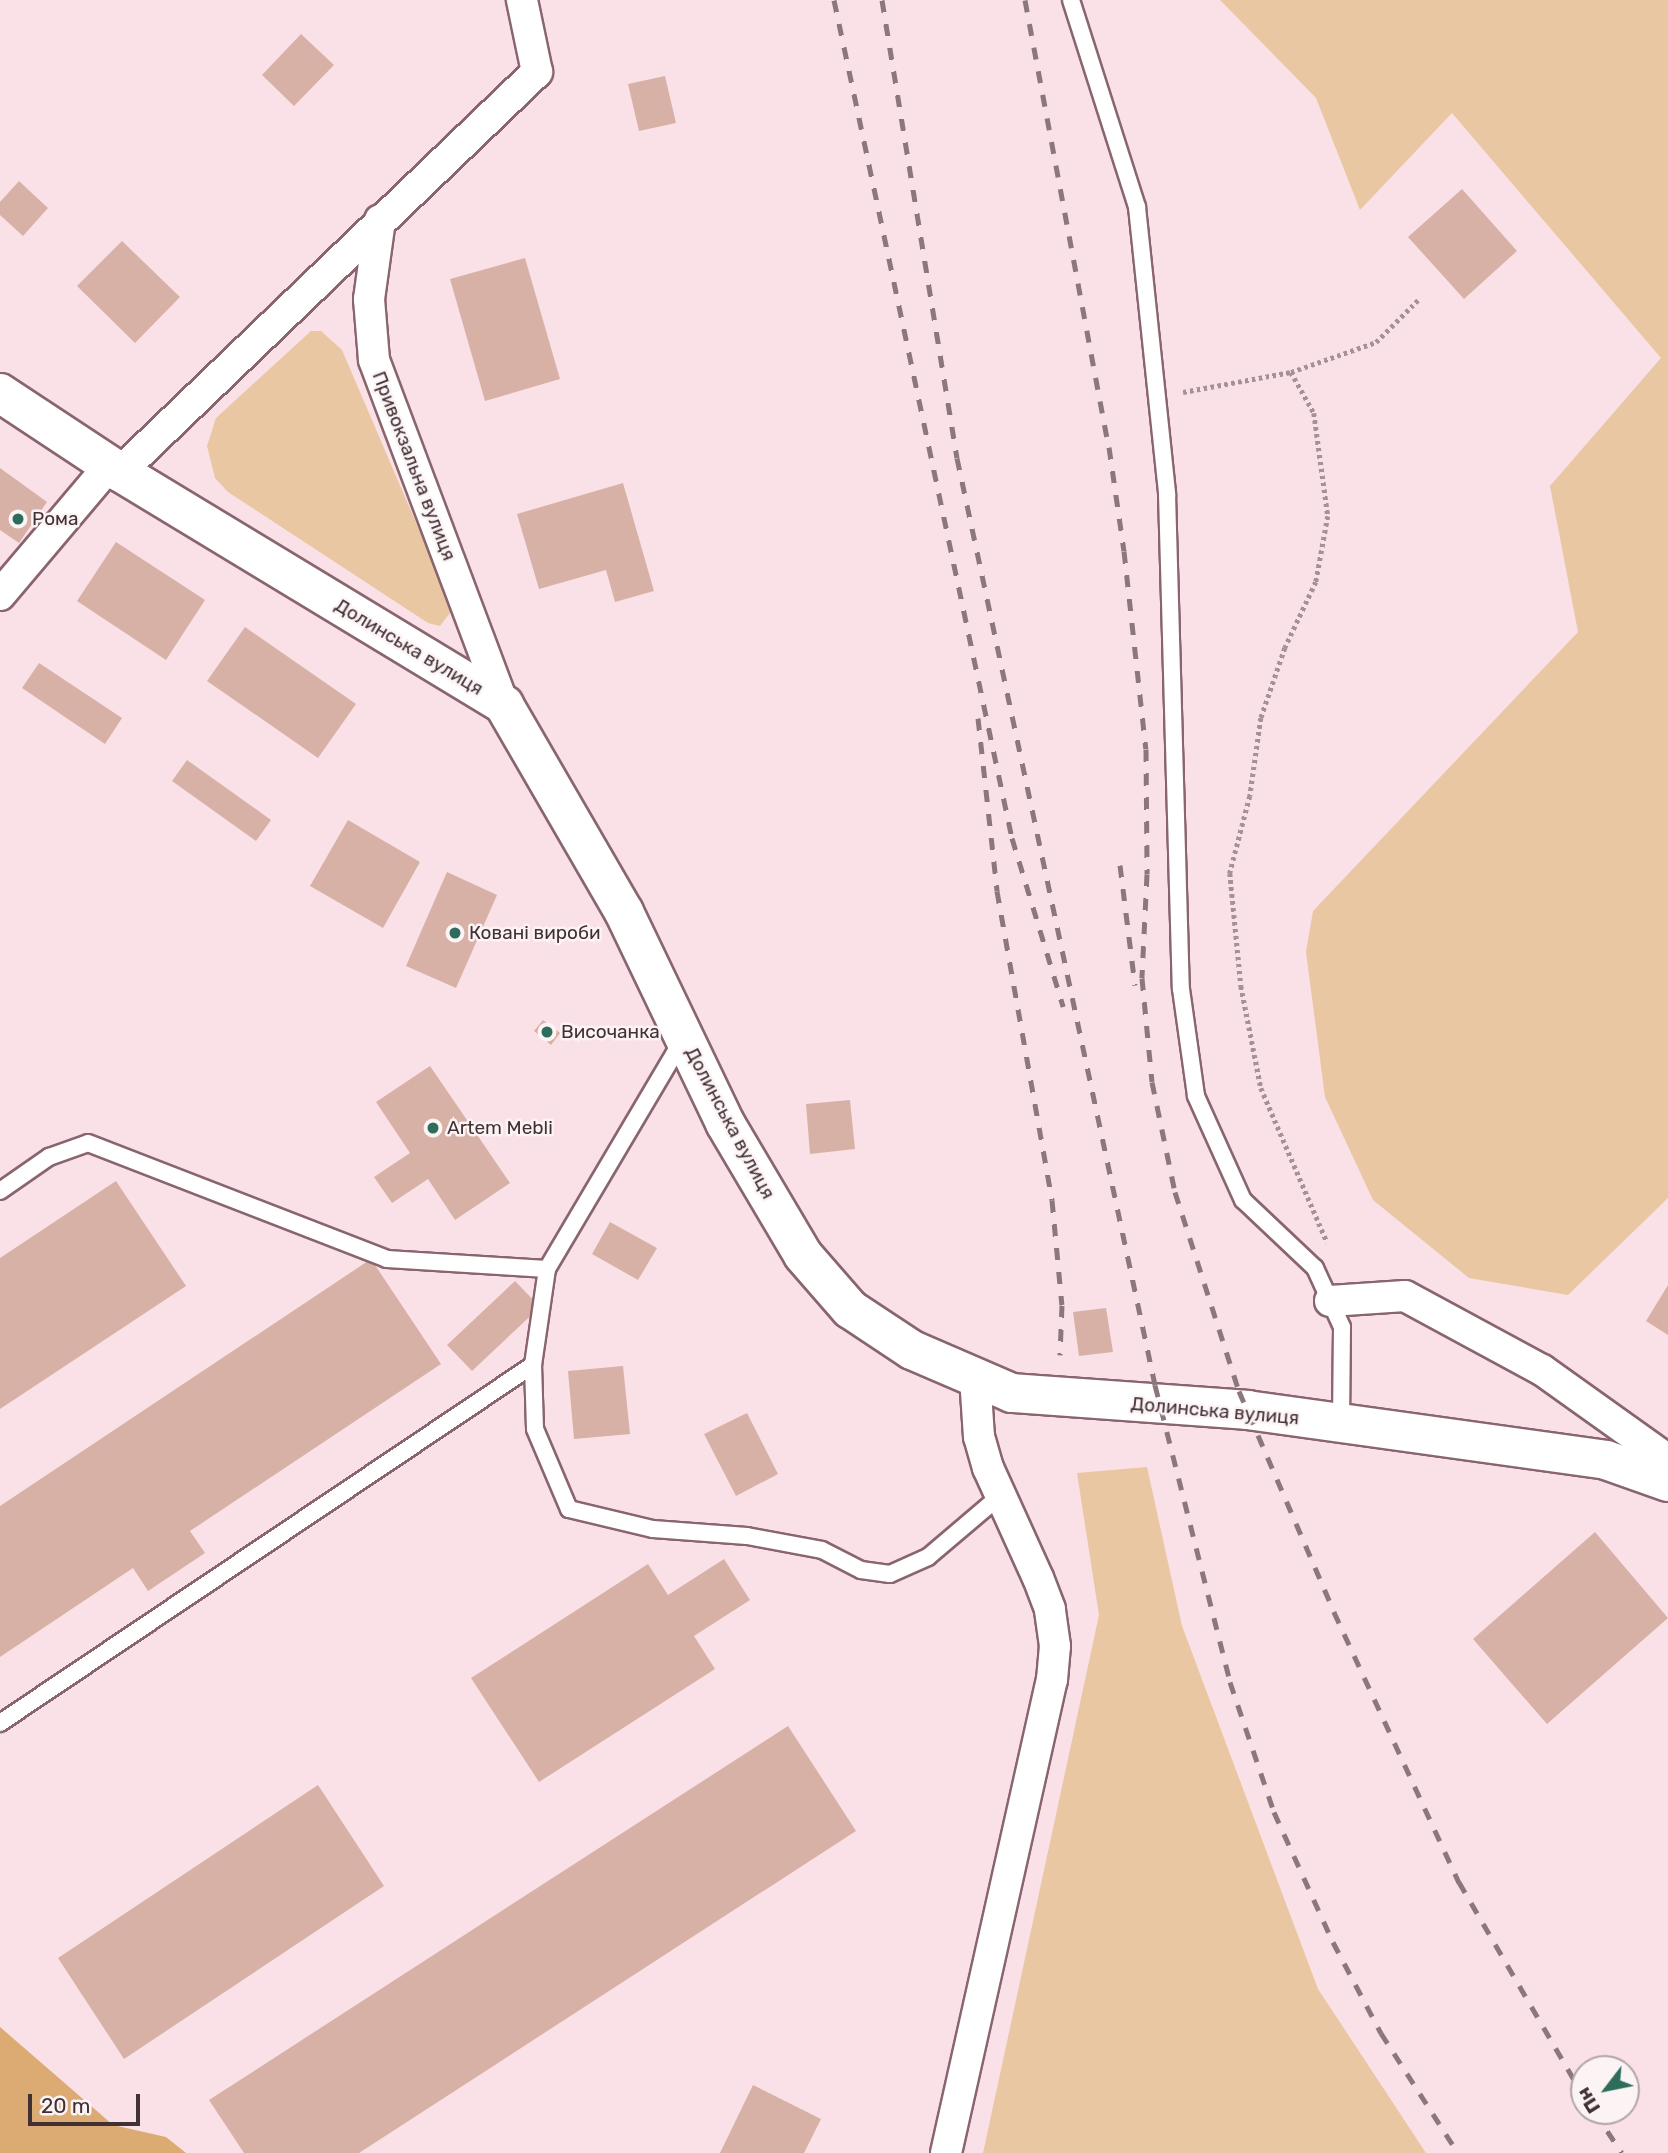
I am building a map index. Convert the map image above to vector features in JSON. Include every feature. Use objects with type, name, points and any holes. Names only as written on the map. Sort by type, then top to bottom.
[{"type":"main road","name":"Долинська вулиця","points":[[0,393],[115,468],[504,705],[624,912],[725,1122],[803,1255],[850,1309],[912,1350],[1012,1392],[1247,1410],[1606,1460],[1668,1482]]},
{"type":"street","points":[[0,595],[115,468],[537,72],[522,0]]},
{"type":"street","name":"Привокзальна вулиця","points":[[380,220],[369,299],[374,360],[504,705]]},
{"type":"street","points":[[1330,1301],[1405,1296],[1542,1370],[1668,1460]]},
{"type":"street","points":[[946,2153],[1052,1680],[1055,1646],[1050,1609],[1000,1496],[979,1437],[975,1377]]},
{"type":"lane","points":[[1071,0],[1138,207],[1167,494],[1181,989],[1196,1097],[1243,1200],[1315,1268],[1342,1327],[1341,1424]]},
{"type":"lane","points":[[684,1037],[547,1269],[533,1365],[535,1429],[569,1509],[653,1529],[747,1535],[822,1550],[860,1570],[890,1574],[928,1558],[1000,1496]]},
{"type":"lane","points":[[0,1191],[49,1157],[88,1143],[387,1259],[547,1269]]},
{"type":"lane","points":[[0,1723],[533,1365]]},
{"type":"path","points":[[1158,397],[1291,372],[1376,342],[1419,299]]},
{"type":"path","points":[[1291,372],[1314,413],[1328,516],[1316,582],[1284,648],[1261,718],[1250,796],[1230,873],[1241,986],[1261,1088],[1327,1238],[1330,1301]]},
{"type":"shaded area","points":[[1220,0],[1668,0],[1668,1198],[1568,1295],[1469,1278],[1373,1200],[1325,1097],[1306,952],[1313,911],[1578,632],[1550,486],[1661,358],[1452,113],[1360,210],[1316,98]]},
{"type":"shaded area","points":[[311,331],[321,331],[342,350],[453,609],[440,626],[428,623],[228,492],[215,478],[207,446],[216,418]]},
{"type":"shaded area","points":[[1147,1467],[1182,1626],[1318,1989],[1426,2153],[983,2153],[1099,1615],[1077,1473]]},
{"type":"shaded area","points":[[0,2027],[113,2125],[166,2137],[186,2153],[0,2153]]},
{"type":"building","points":[[301,34],[334,65],[294,106],[262,75]]},
{"type":"building","points":[[665,76],[676,123],[639,131],[628,84]]},
{"type":"building","points":[[19,181],[48,208],[23,236],[0,215],[0,202]]},
{"type":"building","points":[[1462,189],[1517,251],[1464,299],[1408,237]]},
{"type":"building","points":[[122,241],[180,297],[135,343],[77,286]]},
{"type":"building","points":[[525,258],[560,379],[485,401],[450,279]]},
{"type":"building","name":"Рома","points":[[0,468],[47,502],[19,543],[0,530]]},
{"type":"building","points":[[623,483],[654,591],[615,602],[606,570],[539,589],[517,514]]},
{"type":"building","points":[[116,542],[205,600],[166,660],[77,601]]},
{"type":"building","points":[[245,627],[356,704],[318,758],[207,681]]},
{"type":"building","points":[[39,663],[122,718],[105,744],[22,688]]},
{"type":"building","points":[[187,760],[271,820],[256,841],[172,781]]},
{"type":"building","points":[[348,820],[420,862],[383,928],[310,886]]},
{"type":"building","points":[[447,872],[497,895],[456,988],[406,966]]},
{"type":"building","name":"Височанка","points":[[543,1020],[560,1033],[551,1045],[534,1031]]},
{"type":"building","name":"Artem Mebli","points":[[430,1066],[510,1183],[455,1220],[428,1179],[392,1203],[374,1177],[410,1153],[376,1102]]},
{"type":"building","points":[[850,1100],[855,1149],[810,1154],[806,1104]]},
{"type":"building","points":[[116,1181],[186,1286],[0,1409],[0,1258]]},
{"type":"building","points":[[610,1222],[657,1248],[638,1280],[592,1254]]},
{"type":"building","points":[[371,1259],[441,1364],[190,1531],[205,1553],[148,1591],[133,1568],[0,1657],[0,1506]]},
{"type":"building","points":[[515,1281],[540,1307],[472,1371],[447,1345]]},
{"type":"building","points":[[1668,1285],[1668,1335],[1646,1321]]},
{"type":"building","points":[[1106,1308],[1113,1352],[1079,1356],[1073,1312]]},
{"type":"building","points":[[623,1366],[630,1434],[574,1439],[568,1371]]},
{"type":"building","points":[[747,1413],[778,1474],[736,1496],[704,1434]]},
{"type":"building","points":[[1595,1532],[1668,1618],[1547,1724],[1473,1639]]},
{"type":"building","points":[[724,1559],[750,1600],[694,1636],[715,1669],[539,1782],[471,1678],[648,1564],[668,1595]]},
{"type":"building","points":[[788,1726],[856,1831],[359,2153],[244,2153],[209,2100]]},
{"type":"building","points":[[318,1785],[384,1886],[124,2059],[58,1958]]},
{"type":"building","points":[[753,2085],[821,2119],[804,2153],[720,2153]]},
{"type":"railway","points":[[834,0],[1012,838],[1063,1006]]},
{"type":"railway","points":[[882,0],[957,458],[1155,1385],[1230,1682],[1274,1812],[1333,1942],[1381,2033],[1458,2153]]},
{"type":"railway","points":[[1025,0],[1109,447],[1124,551],[1146,749],[1147,874],[1142,978],[1152,1082],[1175,1192],[1239,1391],[1334,1612],[1459,1882],[1570,2073]]},
{"type":"railway","points":[[978,718],[997,891],[1052,1200],[1062,1305],[1060,1355]]},
{"type":"railway","points":[[1120,865],[1135,985]]},
{"type":"railway","points":[[1603,2125],[1622,2153]]},
{"type":"place","name":"Рома","points":[[18,519]]},
{"type":"place","name":"Ковані вироби","points":[[455,933]]},
{"type":"place","name":"Височанка","points":[[547,1032]]},
{"type":"place","name":"Artem Mebli","points":[[433,1128]]}]
